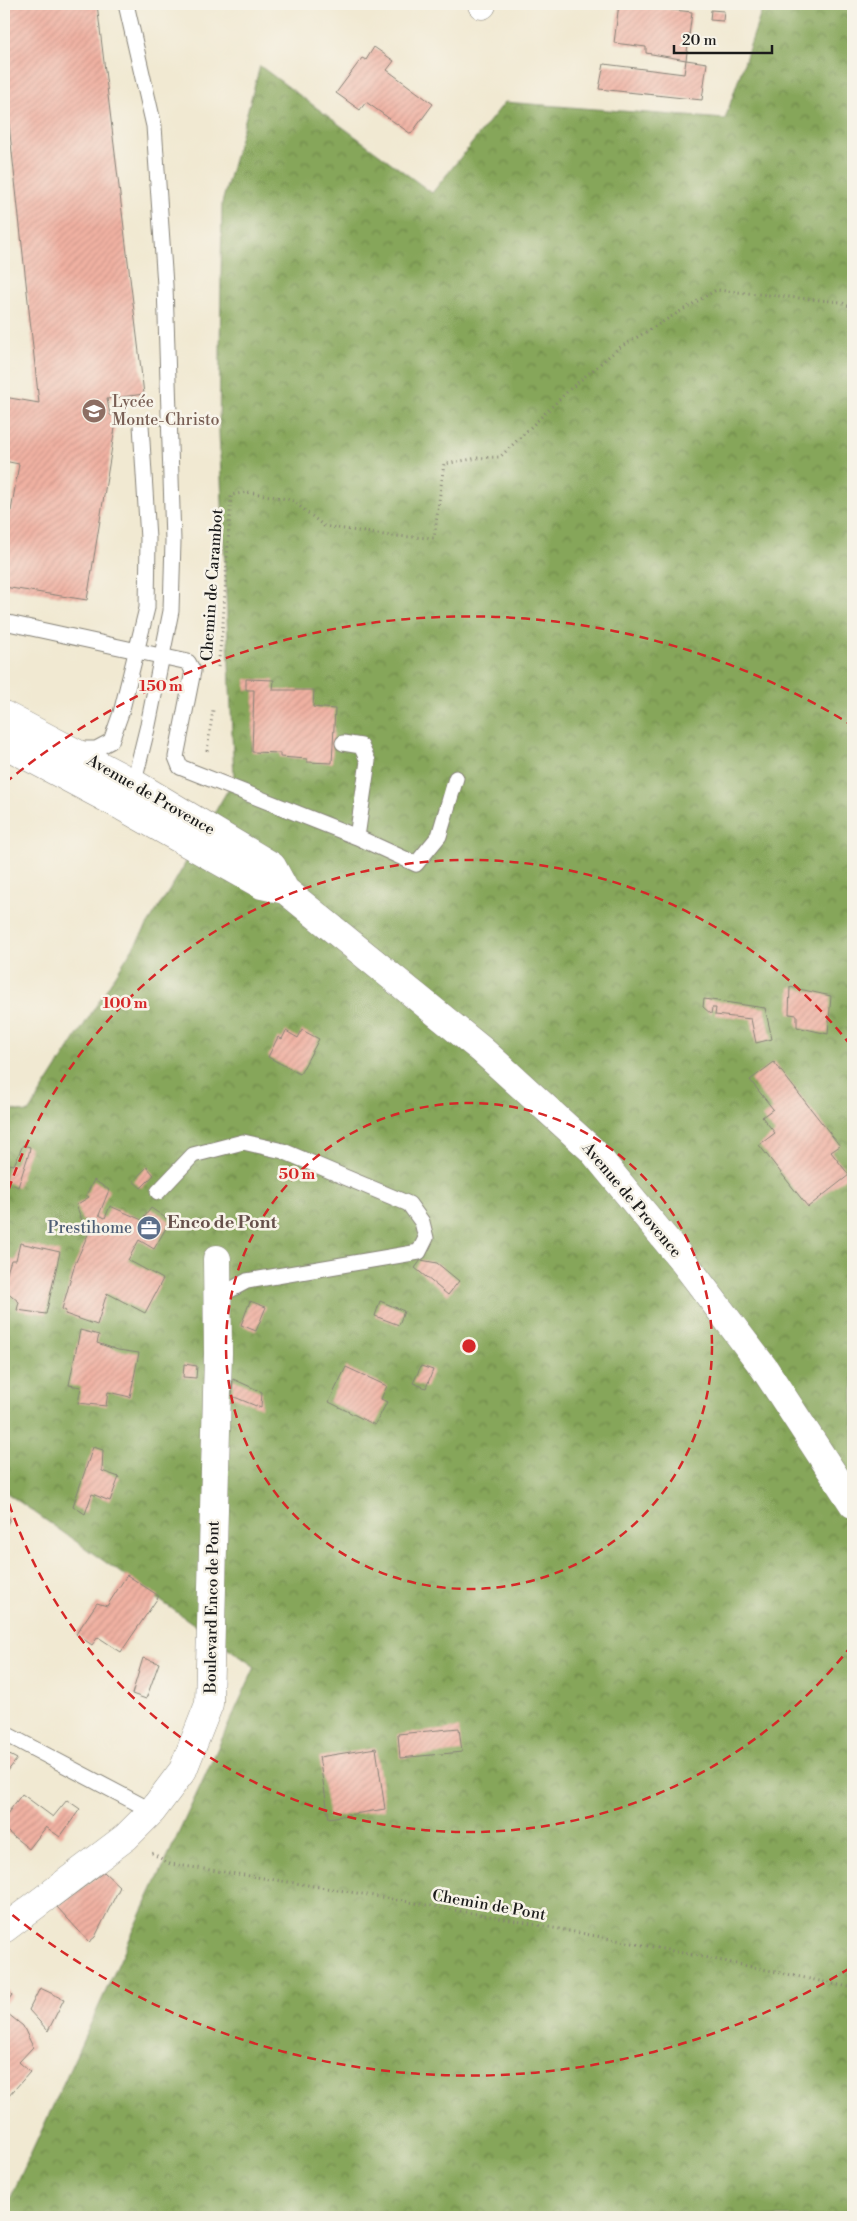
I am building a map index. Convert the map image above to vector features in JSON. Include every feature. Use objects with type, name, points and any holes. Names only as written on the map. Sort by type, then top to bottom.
[{"type":"main road","name":"Avenue de Provence","points":[[4,715],[71,749],[129,795]]},
{"type":"main road","name":"Avenue de Provence","points":[[4,744],[129,795],[272,866],[286,890],[482,1050],[592,1150],[680,1257],[764,1368],[853,1504]]},
{"type":"main road","name":"Boulevard Enco de Pont","points":[[4,1929],[126,1837],[152,1810],[183,1770],[209,1704],[218,1353],[217,1259]]},
{"type":"lane","points":[[126,4],[154,126],[165,285],[173,541],[171,611],[129,795]]},
{"type":"lane","points":[[71,749],[96,750],[111,741],[121,713],[147,608],[148,539],[141,425]]},
{"type":"lane","points":[[4,622],[188,662],[193,672],[176,757],[180,767],[357,837],[416,864],[439,836],[456,778]]},
{"type":"lane","points":[[344,743],[361,746],[368,761],[357,837]]},
{"type":"lane","points":[[158,1192],[193,1154],[243,1142],[283,1151],[410,1204],[422,1222],[426,1238],[419,1252],[247,1281],[218,1297]]},
{"type":"lane","points":[[4,1733],[152,1810]]},
{"type":"path","name":"Chemin de Carambot","points":[[217,671],[223,624],[231,495],[248,492],[292,500],[324,526],[391,536],[434,538],[444,464],[478,458],[500,457],[570,389],[619,348],[716,290],[841,302],[853,308]]},
{"type":"path","points":[[204,775],[213,709]]},
{"type":"path","name":"Chemin de Pont","points":[[126,1837],[170,1864],[400,1901],[726,1961],[853,1988]]},
{"type":"green space","points":[[764,4],[853,4],[853,2217],[4,2217],[4,2212],[255,1667],[4,1491],[4,1108],[28,1113],[174,883],[234,779],[219,432],[222,203],[260,66],[432,193],[505,102],[725,119]]},
{"type":"building","points":[[4,4],[97,4],[144,394],[107,399],[110,415],[117,416],[87,600],[4,587],[4,509],[11,511],[19,464],[4,461],[4,397],[39,403],[4,78]]},
{"type":"building","points":[[619,4],[692,12],[686,60],[646,53],[646,47],[614,43]]},
{"type":"building","points":[[711,10],[724,11],[723,21],[710,20]]},
{"type":"building","points":[[374,47],[394,61],[387,70],[433,104],[411,134],[366,102],[360,110],[336,93],[362,58],[366,60]]},
{"type":"building","points":[[686,60],[707,63],[702,100],[599,89],[604,64],[684,74]]},
{"type":"building","points":[[246,679],[274,680],[273,690],[314,690],[313,707],[335,709],[332,763],[307,762],[307,759],[280,757],[280,753],[252,752],[254,690],[246,690]]},
{"type":"building","points":[[790,987],[831,996],[828,1034],[797,1027],[797,1015],[789,1014]]},
{"type":"building","points":[[704,999],[765,1008],[772,1039],[756,1043],[751,1019],[715,1015],[716,1008],[712,1008],[711,1014],[703,1007]]},
{"type":"building","points":[[302,1030],[319,1039],[300,1074],[268,1057],[278,1037],[282,1039],[286,1031],[298,1038]]},
{"type":"building","points":[[774,1062],[840,1146],[831,1152],[849,1175],[808,1207],[759,1145],[775,1133],[762,1117],[773,1109],[750,1080]]},
{"type":"building","points":[[23,1145],[30,1147],[18,1187],[4,1181],[9,1164],[14,1165]]},
{"type":"building","points":[[147,1167],[154,1175],[141,1188],[133,1181]]},
{"type":"building","points":[[94,1180],[109,1190],[99,1215],[105,1218],[110,1206],[142,1220],[151,1208],[170,1221],[154,1249],[139,1240],[128,1260],[163,1279],[145,1313],[107,1293],[97,1325],[65,1314],[66,1311],[62,1309],[75,1264],[92,1225],[82,1220],[76,1205],[89,1197],[86,1195]]},
{"type":"building","points":[[20,1243],[60,1252],[46,1314],[17,1310],[19,1302],[4,1289],[4,1282],[11,1260],[16,1260]]},
{"type":"building","points":[[421,1260],[437,1263],[459,1281],[448,1295],[415,1268]]},
{"type":"building","points":[[250,1301],[266,1307],[256,1331],[241,1325]]},
{"type":"building","points":[[380,1301],[404,1311],[399,1325],[375,1316]]},
{"type":"building","points":[[80,1330],[99,1335],[97,1343],[118,1350],[139,1353],[130,1397],[108,1392],[106,1406],[78,1403],[81,1387],[69,1385]]},
{"type":"building","points":[[184,1364],[197,1366],[196,1378],[183,1377]]},
{"type":"building","points":[[421,1366],[433,1370],[426,1388],[413,1383]]},
{"type":"building","points":[[346,1367],[387,1386],[381,1399],[387,1402],[375,1425],[329,1402]]},
{"type":"building","points":[[233,1379],[262,1392],[261,1408],[232,1396]]},
{"type":"building","points":[[93,1447],[103,1450],[102,1471],[119,1477],[110,1501],[92,1494],[85,1514],[73,1506]]},
{"type":"building","points":[[4,1515],[10,1519],[4,1530]]},
{"type":"building","points":[[127,1575],[159,1596],[121,1652],[98,1637],[92,1645],[76,1634],[97,1603],[107,1606]]},
{"type":"building","points":[[143,1658],[159,1663],[146,1699],[132,1694]]},
{"type":"building","points":[[459,1728],[462,1752],[400,1758],[398,1734]]},
{"type":"building","points":[[376,1748],[385,1809],[329,1818],[319,1757]]},
{"type":"building","points":[[4,1752],[17,1759],[4,1776]]},
{"type":"building","points":[[22,1794],[53,1817],[67,1800],[80,1809],[60,1837],[46,1827],[29,1849],[4,1829],[4,1818]]},
{"type":"building","points":[[104,1872],[120,1887],[95,1937],[89,1942],[57,1907]]},
{"type":"building","points":[[4,1987],[12,1995],[4,2005]]},
{"type":"building","points":[[40,1988],[64,1999],[48,2031],[29,2010]]},
{"type":"building","points":[[7,2013],[23,2026],[33,2047],[19,2062],[30,2072],[7,2098],[10,2101],[4,2107],[4,2018]]},
{"type":"place","name":"Lycée Monte-Christo","points":[[94,411]]},
{"type":"place","name":"Prestihome","points":[[149,1228]]},
{"type":"district","name":"Enco de Pont","points":[[222,1222]]}]
